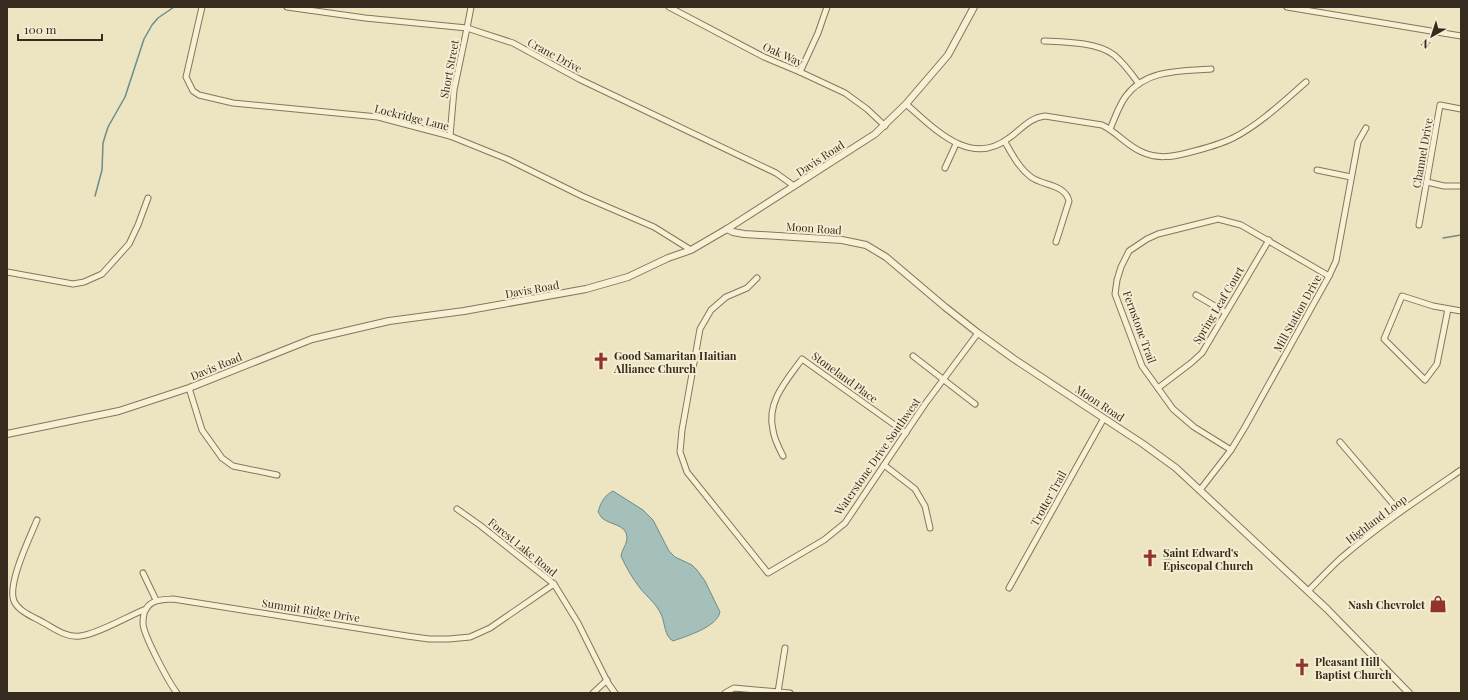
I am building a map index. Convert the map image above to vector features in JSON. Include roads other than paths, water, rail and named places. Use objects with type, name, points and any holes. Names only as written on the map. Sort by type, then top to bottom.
[{"type":"street","name":"Lockridge Lane","points":[[202,7],[186,77],[193,91],[199,95],[233,103],[378,118],[450,136],[507,159],[582,196],[654,228],[691,250]]},
{"type":"street","name":"Crane Drive","points":[[287,7],[364,18],[468,28],[513,43],[578,78],[776,173],[794,186]]},
{"type":"street","name":"Short Street","points":[[450,136],[454,90],[468,28],[471,7]]},
{"type":"street","name":"Oak Way","points":[[669,7],[764,57],[844,93],[867,109],[885,126]]},
{"type":"street","points":[[800,72],[818,34],[827,7]]},
{"type":"street","name":"Davis Road","points":[[7,434],[119,411],[189,388],[312,339],[388,321],[464,311],[586,289],[628,277],[668,258],[691,250],[727,229],[875,134],[885,126],[948,55],[974,7]]},
{"type":"street","points":[[1287,7],[1461,36]]},
{"type":"street","points":[[1044,41],[1086,45],[1104,49],[1121,61],[1139,84]]},
{"type":"street","points":[[1110,129],[1127,95],[1149,77],[1173,71],[1211,69]]},
{"type":"street","points":[[906,104],[942,135],[956,144],[976,149],[988,148],[1005,142],[1026,123],[1038,117],[1052,116],[1102,125],[1142,152],[1161,157],[1201,150],[1234,137],[1260,120],[1306,82]]},
{"type":"street","name":"Channel Drive","points":[[1419,225],[1440,105],[1461,108]]},
{"type":"street","name":"Mill Station Drive","points":[[1200,490],[1231,450],[1330,276],[1336,261],[1358,142],[1366,128]]},
{"type":"street","points":[[1005,142],[1021,168],[1029,176],[1035,180],[1061,189],[1068,195],[1069,201],[1056,242]]},
{"type":"street","points":[[945,168],[956,144]]},
{"type":"street","points":[[1317,170],[1351,177]]},
{"type":"street","points":[[1427,182],[1444,186],[1461,186]]},
{"type":"street","points":[[7,272],[73,284],[84,282],[102,274],[129,244],[148,198]]},
{"type":"street","name":"Fernstone Trail","points":[[1231,450],[1194,427],[1173,409],[1142,366],[1115,294],[1119,273],[1129,251],[1147,239],[1158,234],[1218,219],[1241,225],[1330,276]]},
{"type":"street","name":"Moon Road","points":[[727,229],[744,234],[842,240],[866,245],[886,256],[945,307],[978,333],[1176,468],[1308,591],[1409,693]]},
{"type":"street","name":"Spring Leaf Court","points":[[1158,388],[1202,353],[1269,240]]},
{"type":"street","name":"Waterstone Drive Southwest","points":[[757,278],[748,288],[726,297],[711,310],[700,330],[682,430],[680,452],[687,472],[768,573],[824,540],[845,523],[906,433],[978,333]]},
{"type":"street","points":[[1196,295],[1225,312]]},
{"type":"street","points":[[1448,309],[1437,364],[1425,380],[1384,339],[1402,296],[1433,306],[1461,311]]},
{"type":"street","points":[[913,356],[975,404]]},
{"type":"street","name":"Stoneland Place","points":[[783,456],[772,430],[772,410],[779,392],[802,359],[906,433]]},
{"type":"street","points":[[189,388],[202,430],[222,458],[233,466],[277,475]]},
{"type":"street","name":"Trotter Trail","points":[[1008,588],[1104,418]]},
{"type":"street","points":[[1340,442],[1400,512]]},
{"type":"street","points":[[884,465],[915,490],[925,506],[930,528]]},
{"type":"street","name":"Highland Loop","points":[[1308,591],[1340,559],[1400,512],[1461,470]]},
{"type":"street","name":"Forest Lake Road","points":[[457,509],[481,526],[554,584],[578,622],[615,693]]},
{"type":"street","points":[[37,520],[22,554],[14,582],[14,601],[19,608],[58,631],[71,636],[92,633],[146,609],[156,600],[143,573]]},
{"type":"street","name":"Summit Ridge Drive","points":[[156,600],[173,599],[407,636],[429,639],[449,639],[470,637],[490,628],[554,584]]},
{"type":"street","points":[[146,609],[143,624],[145,632],[171,686],[177,693]]},
{"type":"street","points":[[778,692],[785,648]]},
{"type":"street","points":[[593,693],[607,680]]},
{"type":"street","points":[[725,693],[734,688],[790,693]]},
{"type":"water","points":[[613,491],[643,510],[653,520],[669,551],[675,557],[692,565],[705,581],[720,612],[718,617],[708,626],[693,634],[673,641],[670,639],[659,610],[634,580],[621,556],[627,540],[626,533],[621,527],[602,518],[598,512],[603,500]]},
{"type":"waterway","points":[[95,196],[102,170],[103,143],[108,127],[125,97],[144,39],[158,18],[174,7]]},
{"type":"waterway","points":[[1443,238],[1461,235]]},
{"type":"place","name":"Good Samaritan Haitian Alliance Church","points":[[601,361]]},
{"type":"place","name":"Saint Edward's Episcopal Church","points":[[1150,558]]},
{"type":"place","name":"Nash Chevrolet","points":[[1438,604]]},
{"type":"place","name":"Pleasant Hill Baptist Church","points":[[1302,667]]}]
